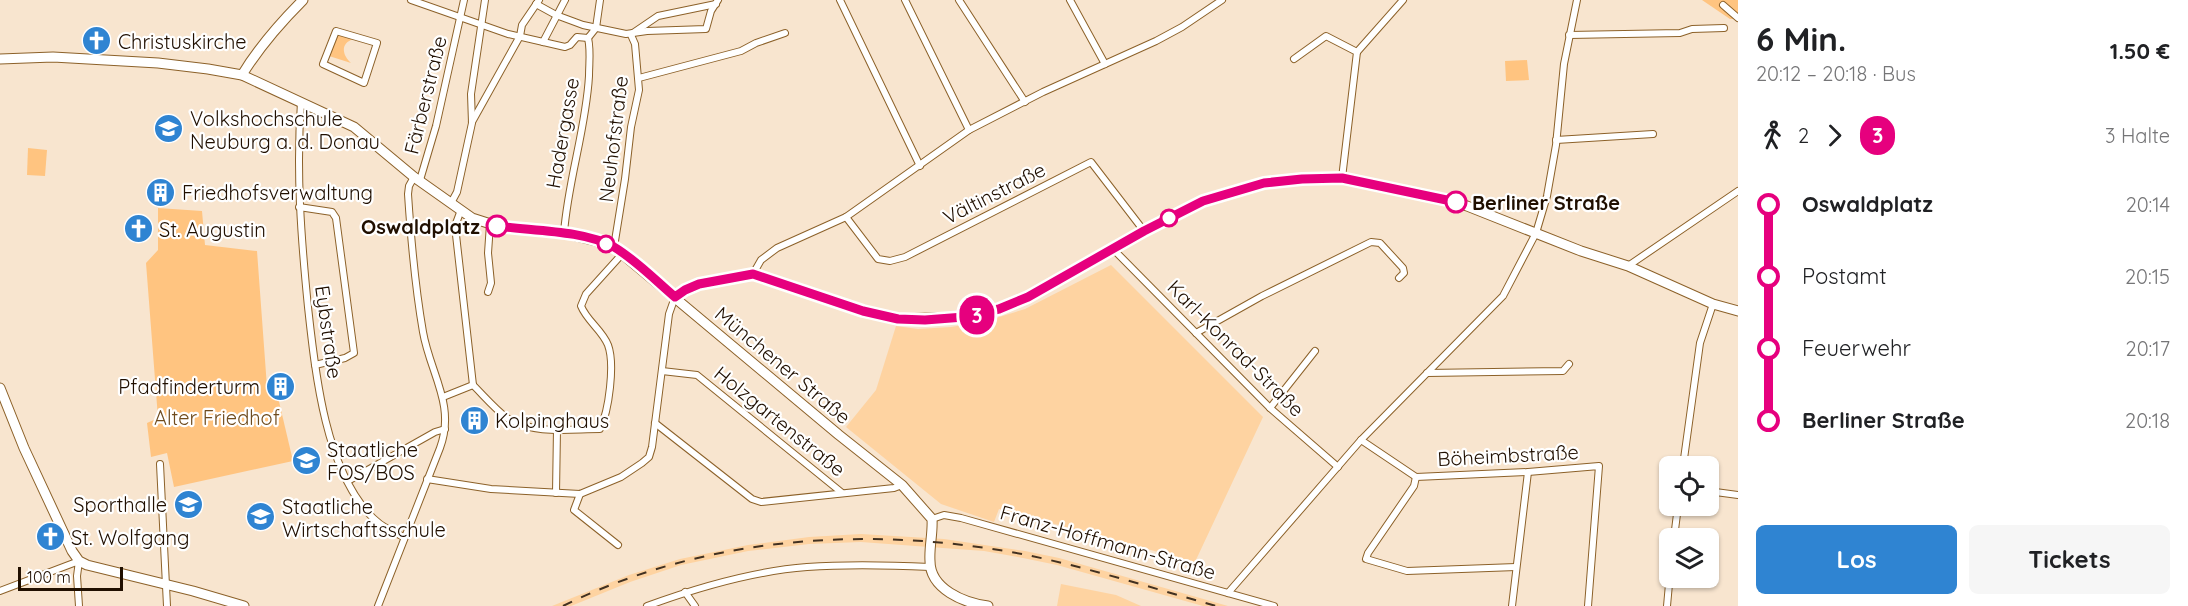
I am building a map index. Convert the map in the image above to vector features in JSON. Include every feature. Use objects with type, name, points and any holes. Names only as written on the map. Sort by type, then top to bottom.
[{"type":"main road","points":[[242,75],[274,29],[303,0]]},
{"type":"main road","name":"Münchener Straße","points":[[0,59],[53,57],[158,63],[242,75],[354,127],[417,178],[472,218],[490,224],[564,233],[604,243],[618,250],[838,435],[902,485],[932,519]]},
{"type":"main road","points":[[675,297],[699,284],[753,274],[863,311],[898,319],[925,320],[964,317],[999,309],[1028,297],[1144,231],[1203,201],[1264,183],[1342,178],[1455,202],[1581,251],[1628,266],[1713,304],[1738,310]]},
{"type":"main road","points":[[0,388],[48,491],[69,544],[79,561],[244,606]]},
{"type":"main road","points":[[932,519],[930,567],[938,580],[952,595],[988,606]]},
{"type":"street","points":[[411,0],[481,26],[565,47],[577,37],[588,38],[596,28],[600,0]]},
{"type":"street","name":"Färberstraße","points":[[445,429],[446,409],[427,352],[416,281],[408,194],[409,186],[417,178],[436,126],[464,0]]},
{"type":"street","points":[[451,203],[457,192],[472,123],[471,94],[486,0]]},
{"type":"street","points":[[543,42],[566,0]]},
{"type":"street","points":[[840,0],[920,166]]},
{"type":"street","points":[[905,0],[969,130]]},
{"type":"street","points":[[959,0],[1024,102]]},
{"type":"street","points":[[1070,0],[1105,64]]},
{"type":"street","points":[[753,274],[761,260],[777,248],[846,217],[969,130],[1182,27],[1222,0]]},
{"type":"street","points":[[1342,178],[1357,52],[1403,0]]},
{"type":"street","points":[[1228,593],[1361,440],[1503,296],[1536,233],[1547,196],[1556,140],[1561,85],[1577,0]]},
{"type":"street","points":[[472,123],[520,36],[522,25],[537,2],[556,15],[584,26],[630,35],[647,31],[706,29],[711,11],[717,2]]},
{"type":"street","points":[[630,35],[658,16],[717,2]]},
{"type":"street","points":[[1723,4],[1738,18]]},
{"type":"street","points":[[1569,35],[1680,33],[1692,29],[1724,28]]},
{"type":"street","points":[[336,31],[377,43],[364,83],[323,64],[336,31]]},
{"type":"street","points":[[639,78],[741,51],[785,33]]},
{"type":"street","name":"Neuhofstraße","points":[[618,250],[630,127],[639,90],[635,44],[630,35]]},
{"type":"street","points":[[1294,58],[1326,36],[1357,52]]},
{"type":"street","name":"Hadergasse","points":[[564,233],[567,202],[588,94],[590,46],[588,38]]},
{"type":"street","name":"Eybstraße","points":[[301,102],[298,207],[315,365],[328,431],[348,481],[361,504],[382,526],[404,537]]},
{"type":"street","points":[[1556,140],[1653,134]]},
{"type":"street","name":"Vältinstraße","points":[[846,217],[878,259],[890,261],[905,257],[1091,162],[1144,231]]},
{"type":"street","points":[[1628,266],[1738,191]]},
{"type":"street","points":[[298,207],[332,212],[336,218],[354,354],[315,365]]},
{"type":"street","points":[[461,210],[455,226],[473,385],[502,413],[516,423],[529,428],[600,429],[604,421],[609,386],[608,346],[603,336],[585,317],[580,306],[618,250]]},
{"type":"street","points":[[488,292],[492,283],[488,253],[490,224]]},
{"type":"street","points":[[410,229],[455,226]]},
{"type":"street","points":[[1196,333],[1262,296],[1371,242],[1380,243],[1403,268],[1404,273],[1399,278]]},
{"type":"street","name":"Karl-Konrad-Straße","points":[[1114,250],[1270,408],[1338,466]]},
{"type":"street","points":[[427,479],[491,489],[580,494],[621,477],[642,463],[649,457],[669,314],[675,297]]},
{"type":"street","points":[[1684,456],[1700,343],[1713,304]]},
{"type":"street","points":[[1270,408],[1315,351]]},
{"type":"street","points":[[1427,373],[1563,371],[1569,364]]},
{"type":"street","name":"Holzgartenstraße","points":[[662,371],[697,375],[840,492]]},
{"type":"street","points":[[443,397],[473,385]]},
{"type":"street","points":[[655,423],[752,499],[761,502],[894,488],[902,485]]},
{"type":"street","points":[[348,481],[435,432],[445,429]]},
{"type":"street","points":[[378,606],[440,448],[445,429]]},
{"type":"street","points":[[556,493],[557,429]]},
{"type":"street","name":"Böheimbstraße","points":[[1361,440],[1416,477],[1599,466],[1588,606]]},
{"type":"street","points":[[160,464],[167,606]]},
{"type":"street","points":[[1512,606],[1528,472]]},
{"type":"street","points":[[1416,477],[1414,486],[1366,559],[1407,571],[1516,567]]},
{"type":"street","points":[[1719,492],[1738,495]]},
{"type":"street","points":[[580,494],[574,510],[618,545]]},
{"type":"street","name":"Franz-Hoffmann-Straße","points":[[932,519],[944,515],[961,518],[1274,606]]},
{"type":"street","points":[[0,591],[79,561],[77,576],[79,606]]},
{"type":"street","points":[[647,606],[685,592],[806,567],[856,565],[930,567]]},
{"type":"street","points":[[1667,606],[1669,588]]},
{"type":"street","points":[[685,592],[695,606]]},
{"type":"shaded area","points":[[1111,265],[1263,417],[1195,562],[999,509],[994,522],[941,504],[846,427],[876,390],[896,326],[918,329],[951,327],[986,321],[1025,309]]},
{"type":"shaded area","points":[[861,534],[944,539],[1025,551],[1059,558],[1228,606],[1203,606],[1057,565],[984,551],[861,542],[809,544],[748,551],[681,565],[630,582],[571,606],[552,606],[629,575],[680,559],[748,545],[809,537]]},
{"type":"shaded area","points":[[1061,584],[1116,595],[1141,606],[1057,606]]},
{"type":"green space","points":[[1702,0],[1738,0],[1738,19],[1730,19]]},
{"type":"green space","points":[[338,33],[354,39],[346,43],[344,47],[346,57],[351,63],[329,56]]},
{"type":"green space","points":[[1527,60],[1529,80],[1506,81],[1505,61]]},
{"type":"green space","points":[[28,148],[47,150],[45,176],[27,175]]},
{"type":"green space","name":"Alter Friedhof","points":[[158,208],[202,211],[205,245],[257,251],[267,387],[277,393],[293,461],[174,487],[167,453],[151,457],[147,423],[158,418],[146,263],[158,250]]},
{"type":"railway","points":[[563,606],[617,582],[673,564],[730,551],[788,543],[847,539],[905,540],[964,545],[1022,554],[1095,571],[1216,606]]},
{"type":"bus line","name":"3","points":[[497,226],[564,233],[604,243],[622,253],[675,297],[699,284],[753,274],[863,311],[898,319],[925,320],[964,317],[999,309],[1057,282],[1144,231],[1203,201],[1264,183],[1342,178],[1456,202]]},
{"type":"place","name":"Christuskirche","points":[[97,41]]},
{"type":"place","name":"Volkshochschule Neuburg a. d. Donau","points":[[169,129]]},
{"type":"place","name":"Friedhofsverwaltung","points":[[161,192]]},
{"type":"place","name":"Berliner Straße","points":[[1456,202]]},
{"type":"place","name":"Oswaldplatz","points":[[497,226]]},
{"type":"place","name":"St. Augustin","points":[[138,229]]},
{"type":"place","name":"Pfadfinderturm","points":[[281,386]]},
{"type":"place","name":"Kolpinghaus","points":[[474,420]]},
{"type":"place","name":"Staatliche FOS/BOS","points":[[306,461]]},
{"type":"place","name":"Sporthalle","points":[[188,504]]},
{"type":"place","name":"Staatliche Wirtschaftsschule","points":[[261,517]]},
{"type":"place","name":"St. Wolfgang","points":[[50,537]]}]
